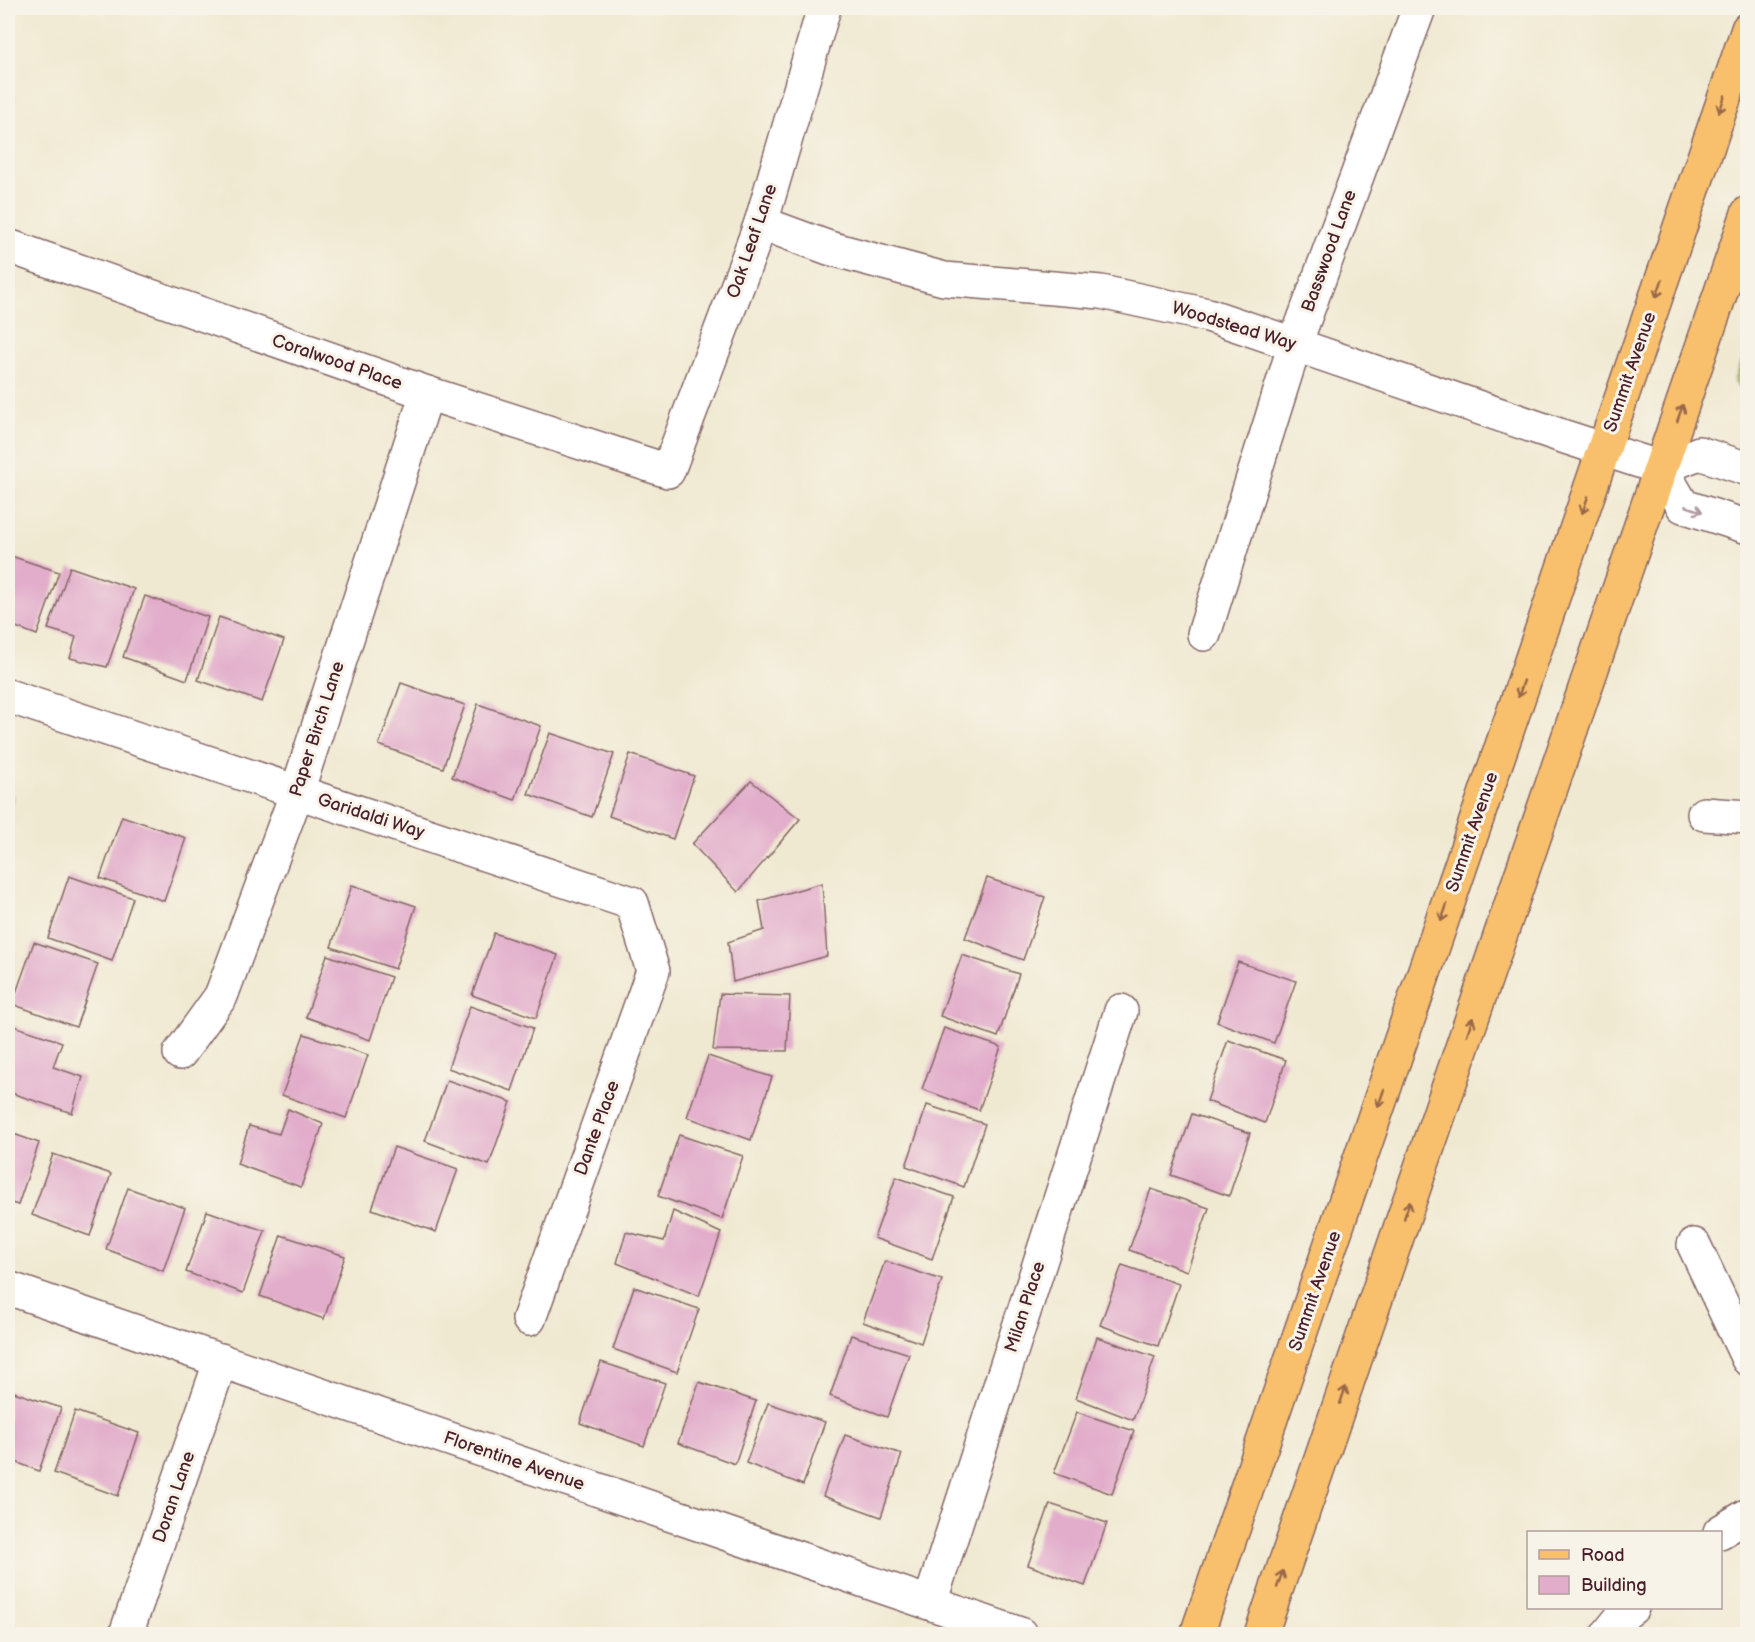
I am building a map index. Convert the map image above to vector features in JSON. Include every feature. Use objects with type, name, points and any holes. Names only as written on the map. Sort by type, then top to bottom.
[{"type":"main road","name":"Summit Avenue","points":[[1197,1635],[1748,29]]},
{"type":"main road","points":[[1261,1635],[1748,213]]},
{"type":"street","name":"Oak Leaf Lane","points":[[668,471],[761,223],[824,8]]},
{"type":"street","name":"Basswood Lane","points":[[1204,634],[1295,344],[1419,8]]},
{"type":"street","name":"Woodstead Way","points":[[761,223],[829,248],[944,279],[1101,292],[1208,315],[1661,468]]},
{"type":"street","name":"Coralwood Place","points":[[8,246],[427,393],[668,471]]},
{"type":"street","name":"Paper Birch Lane","points":[[180,1053],[221,996],[297,792],[427,393]]},
{"type":"street","points":[[1748,469],[1699,453],[1661,468],[1683,506],[1748,526]]},
{"type":"street","name":"Garidaldi Way","points":[[8,696],[632,903],[643,937]]},
{"type":"street","points":[[1704,814],[1748,817]]},
{"type":"street","name":"Dante Place","points":[[529,1319],[654,971],[643,937]]},
{"type":"street","name":"Milan Place","points":[[930,1603],[1121,1011]]},
{"type":"street","points":[[1694,1245],[1748,1359]]},
{"type":"street","name":"Florentine Avenue","points":[[8,1288],[1020,1635]]},
{"type":"street","name":"Doran Lane","points":[[126,1635],[221,1360]]},
{"type":"street","points":[[1722,1532],[1748,1515]]},
{"type":"street","points":[[1608,1635],[1631,1609]]},
{"type":"green space","points":[[1747,348],[1747,402],[1735,381]]},
{"type":"building","points":[[8,555],[59,572],[37,635],[8,624]]},
{"type":"building","points":[[70,567],[134,589],[107,667],[70,658],[76,637],[48,629]]},
{"type":"building","points":[[145,596],[208,617],[187,680],[123,657]]},
{"type":"building","points":[[219,617],[284,640],[262,702],[198,680]]},
{"type":"building","points":[[401,683],[465,705],[443,768],[379,745]]},
{"type":"building","points":[[478,704],[541,726],[515,800],[452,777]]},
{"type":"building","points":[[550,733],[614,754],[592,817],[528,794]]},
{"type":"building","points":[[630,754],[694,776],[673,839],[609,816]]},
{"type":"building","points":[[751,781],[800,819],[738,892],[692,844]]},
{"type":"building","points":[[8,793],[15,796],[8,816]]},
{"type":"building","points":[[122,816],[186,838],[164,901],[100,878]]},
{"type":"building","points":[[69,876],[133,898],[112,961],[48,938]]},
{"type":"building","points":[[987,878],[1045,897],[1023,960],[965,938]]},
{"type":"building","points":[[822,883],[827,956],[733,982],[728,942],[764,930],[759,901]]},
{"type":"building","points":[[352,885],[416,906],[395,969],[331,947]]},
{"type":"building","points":[[494,933],[558,955],[536,1018],[472,995]]},
{"type":"building","points":[[34,942],[98,964],[76,1027],[12,1004]]},
{"type":"building","points":[[327,955],[391,977],[370,1040],[306,1017]]},
{"type":"building","points":[[962,955],[1019,974],[998,1037],[940,1016]]},
{"type":"building","points":[[1238,962],[1296,981],[1274,1043],[1217,1022]]},
{"type":"building","points":[[720,994],[790,996],[787,1051],[713,1050]]},
{"type":"building","points":[[470,1006],[533,1028],[512,1091],[448,1068]]},
{"type":"building","points":[[11,1025],[62,1042],[53,1067],[83,1077],[72,1113],[8,1092],[8,1034]]},
{"type":"building","points":[[944,1028],[1001,1047],[979,1110],[922,1089]]},
{"type":"building","points":[[304,1034],[368,1055],[346,1118],[282,1095]]},
{"type":"building","points":[[1228,1040],[1286,1060],[1265,1123],[1207,1101]]},
{"type":"building","points":[[708,1056],[772,1077],[751,1140],[687,1117]]},
{"type":"building","points":[[447,1080],[511,1102],[489,1165],[425,1141]]},
{"type":"building","points":[[927,1105],[985,1124],[964,1187],[906,1166]]},
{"type":"building","points":[[288,1109],[323,1124],[301,1187],[237,1164],[249,1126],[279,1134]]},
{"type":"building","points":[[1192,1114],[1250,1133],[1229,1196],[1171,1175]]},
{"type":"building","points":[[8,1132],[39,1143],[18,1205],[8,1202]]},
{"type":"building","points":[[679,1135],[743,1156],[722,1219],[658,1196]]},
{"type":"building","points":[[394,1147],[458,1169],[436,1232],[372,1209]]},
{"type":"building","points":[[53,1154],[111,1174],[90,1236],[32,1215]]},
{"type":"building","points":[[896,1177],[954,1197],[932,1259],[874,1238]]},
{"type":"building","points":[[128,1188],[185,1208],[163,1271],[106,1249]]},
{"type":"building","points":[[1151,1189],[1209,1208],[1187,1271],[1129,1250]]},
{"type":"building","points":[[207,1211],[265,1231],[243,1293],[186,1272]]},
{"type":"building","points":[[673,1211],[721,1233],[699,1296],[617,1263],[626,1232],[664,1241]]},
{"type":"building","points":[[281,1235],[345,1256],[324,1319],[260,1296]]},
{"type":"building","points":[[885,1261],[942,1280],[921,1343],[863,1322]]},
{"type":"building","points":[[1122,1265],[1179,1284],[1158,1346],[1100,1325]]},
{"type":"building","points":[[634,1287],[699,1309],[677,1372],[613,1349]]},
{"type":"building","points":[[851,1335],[909,1354],[887,1417],[830,1396]]},
{"type":"building","points":[[1097,1337],[1155,1357],[1133,1420],[1076,1398]]},
{"type":"building","points":[[601,1362],[665,1383],[644,1446],[580,1423]]},
{"type":"building","points":[[699,1382],[756,1401],[735,1464],[678,1443]]},
{"type":"building","points":[[8,1390],[61,1408],[39,1471],[8,1459]]},
{"type":"building","points":[[768,1403],[825,1422],[803,1485],[746,1463]]},
{"type":"building","points":[[75,1411],[139,1433],[118,1496],[54,1473]]},
{"type":"building","points":[[1077,1412],[1134,1431],[1112,1494],[1054,1473]]},
{"type":"building","points":[[845,1435],[902,1454],[881,1517],[823,1496]]},
{"type":"building","points":[[1050,1504],[1107,1523],[1085,1586],[1028,1565]]}]
